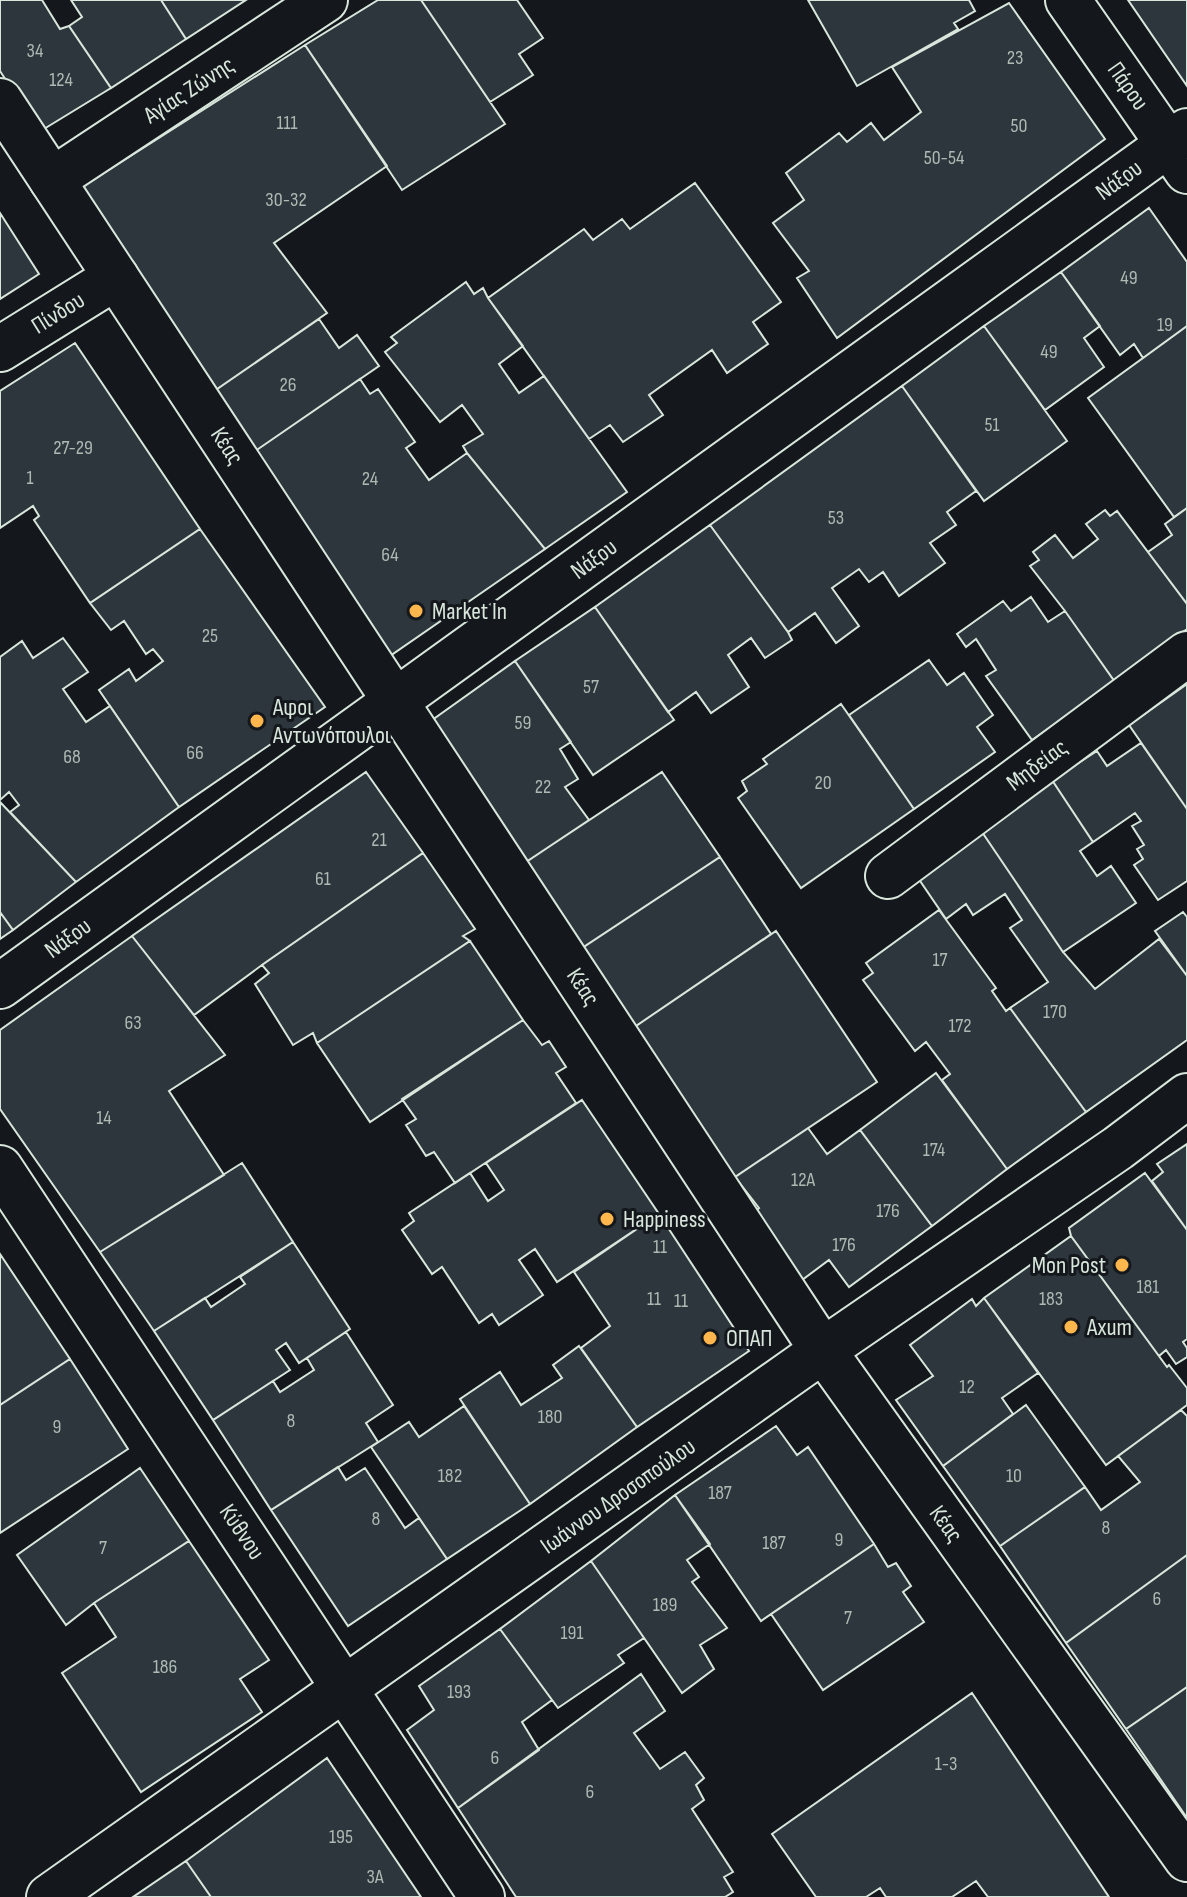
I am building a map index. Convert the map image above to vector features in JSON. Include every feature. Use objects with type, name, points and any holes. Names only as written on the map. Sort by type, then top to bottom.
[{"type":"street","name":"Αγίας Ζώνης","points":[[52,180],[325,0]]},
{"type":"street","name":"Πάρου","points":[[1068,0],[1181,149]]},
{"type":"street","name":"Κέας","points":[[0,101],[822,1351],[1187,1859]]},
{"type":"street","name":"Νάξου","points":[[0,986],[396,702],[1181,149]]},
{"type":"street","name":"Πίνδου","points":[[0,349],[116,277]]},
{"type":"street","name":"Μηδείας","points":[[888,876],[1187,654]]},
{"type":"street","name":"Ιωάννου Δροσοπούλου","points":[[49,1897],[822,1351],[1118,1148],[1187,1096]]},
{"type":"street","name":"Κύθνου","points":[[0,1168],[482,1897]]},
{"type":"building","points":[[0,0],[42,0],[60,29],[69,26],[111,88],[39,132],[0,71]]},
{"type":"building","points":[[71,0],[161,0],[186,39],[111,88],[69,26],[82,17]]},
{"type":"building","points":[[161,0],[246,0],[186,39]]},
{"type":"building","points":[[378,0],[421,0],[505,124],[402,190],[305,45]]},
{"type":"building","points":[[421,0],[517,0],[543,38],[519,54],[533,75],[490,102]]},
{"type":"building","points":[[808,0],[969,0],[975,11],[954,23],[958,29],[857,86]]},
{"type":"building","points":[[1128,0],[1187,0],[1187,86]]},
{"type":"building","points":[[1009,3],[1105,139],[837,338],[797,278],[809,271],[773,223],[804,200],[786,173],[839,133],[847,142],[871,123],[884,140],[921,112],[892,67]]},
{"type":"building","points":[[305,45],[387,166],[274,243],[327,313],[207,396],[74,192]]},
{"type":"building","points":[[695,183],[781,302],[753,322],[768,344],[727,373],[712,350],[649,395],[663,415],[623,442],[610,425],[589,439],[488,298],[584,229],[593,240],[622,219],[630,229]]},
{"type":"building","points":[[1149,208],[1187,262],[1187,326],[1143,358],[1134,344],[1120,355],[1061,272]]},
{"type":"building","points":[[0,213],[39,274],[0,299]]},
{"type":"building","points":[[1061,272],[1100,326],[1084,338],[1104,367],[1045,410],[984,326]]},
{"type":"building","points":[[466,282],[474,294],[483,288],[523,346],[499,364],[519,393],[544,376],[627,492],[545,549],[467,453],[463,446],[483,434],[462,405],[440,422],[385,352],[397,343],[391,337]]},
{"type":"building","points":[[319,319],[339,348],[357,335],[379,366],[248,456],[207,396]]},
{"type":"building","points":[[984,326],[1067,441],[984,501],[902,386]]},
{"type":"building","points":[[1187,326],[1187,508],[1174,517],[1088,398]]},
{"type":"building","points":[[75,343],[200,529],[90,603],[34,520],[39,516],[33,506],[0,528],[0,391]]},
{"type":"building","points":[[360,379],[370,394],[378,389],[415,442],[406,448],[429,480],[467,453],[545,549],[387,658],[248,456]]},
{"type":"building","points":[[902,386],[976,491],[947,512],[956,525],[930,543],[945,563],[899,596],[883,572],[869,582],[859,569],[832,588],[859,626],[836,643],[815,613],[788,632],[710,525]]},
{"type":"building","points":[[1187,508],[1187,604],[1148,552],[1172,535],[1165,524]]},
{"type":"building","points":[[1105,510],[1110,516],[1117,511],[1187,604],[1187,629],[1115,682],[1030,566],[1039,560],[1033,552],[1055,535],[1073,558],[1098,539],[1086,524]]},
{"type":"building","points":[[710,525],[792,640],[765,658],[751,638],[728,655],[749,687],[711,713],[696,692],[668,712],[595,607]]},
{"type":"building","points":[[200,529],[325,707],[179,807],[99,690],[129,669],[136,681],[163,661],[153,649],[146,654],[124,621],[111,630],[90,603]]},
{"type":"building","points":[[1031,597],[1048,622],[1065,611],[1115,682],[1032,740],[986,676],[996,670],[976,639],[966,647],[957,634],[1003,601],[1011,611]]},
{"type":"building","points":[[595,607],[674,720],[593,775],[515,661]]},
{"type":"building","points":[[63,638],[88,672],[63,689],[86,722],[110,706],[179,807],[76,882],[10,812],[19,805],[9,792],[0,800],[0,657],[22,641],[33,658]]},
{"type":"building","points":[[929,660],[947,685],[964,673],[993,715],[977,727],[995,752],[914,809],[849,715]]},
{"type":"building","points":[[515,661],[571,742],[560,749],[578,779],[565,787],[589,820],[523,864],[428,723]]},
{"type":"building","points":[[1187,684],[1187,809],[1129,725]]},
{"type":"building","points":[[841,704],[914,809],[801,888],[738,798],[747,791],[742,781],[767,764],[763,759]]},
{"type":"building","points":[[1141,743],[1187,809],[1187,881],[1158,900],[1134,865],[1143,859],[1137,849],[1144,845],[1132,826],[1141,821],[1135,813],[1093,842],[1052,780],[1097,751],[1107,766]]},
{"type":"building","points":[[366,772],[423,853],[194,1015],[132,936]]},
{"type":"building","points":[[662,772],[720,857],[579,950],[523,864]]},
{"type":"building","points":[[1052,780],[1093,842],[1080,851],[1097,876],[1111,866],[1136,903],[1063,952],[980,829]]},
{"type":"building","points":[[0,802],[76,882],[13,930],[0,912]]},
{"type":"building","points":[[980,829],[1063,952],[1095,989],[1159,939],[1187,976],[1187,1040],[1086,1112],[1010,1008],[1048,982],[1010,928],[1022,920],[1005,894],[973,915],[966,904],[946,919],[916,875]]},
{"type":"building","points":[[423,853],[475,929],[463,936],[470,941],[317,1043],[313,1033],[293,1045],[255,984],[269,973],[262,965]]},
{"type":"building","points":[[720,857],[771,934],[633,1028],[579,950]]},
{"type":"building","points":[[939,910],[996,988],[992,991],[1006,1011],[1010,1008],[1086,1112],[1007,1169],[942,1080],[950,1074],[926,1042],[915,1051],[863,980],[873,973],[866,963]]},
{"type":"building","points":[[0,912],[13,930],[0,939]]},
{"type":"building","points":[[1183,912],[1187,917],[1187,976],[1155,931]]},
{"type":"building","points":[[776,931],[877,1082],[735,1177],[633,1028]]},
{"type":"building","points":[[132,936],[225,1055],[169,1091],[224,1175],[100,1252],[0,1109],[0,1030]]},
{"type":"building","points":[[470,941],[523,1020],[370,1122],[317,1043]]},
{"type":"building","points":[[523,1020],[542,1045],[549,1041],[566,1067],[556,1073],[576,1103],[455,1183],[434,1152],[426,1156],[406,1125],[416,1119],[402,1099]]},
{"type":"building","points":[[936,1073],[1007,1169],[932,1226],[860,1130]]},
{"type":"building","points":[[582,1100],[659,1214],[557,1282],[535,1249],[519,1260],[543,1295],[499,1325],[492,1314],[479,1323],[442,1267],[432,1274],[402,1230],[414,1221],[409,1213],[470,1173],[488,1201],[504,1190],[486,1163]]},
{"type":"building","points":[[808,1128],[827,1154],[860,1130],[932,1226],[849,1287],[829,1260],[798,1283],[752,1214],[759,1208],[735,1177]]},
{"type":"building","points":[[1187,1144],[1187,1230],[1152,1181],[1163,1172],[1157,1164]]},
{"type":"building","points":[[242,1163],[293,1242],[154,1331],[100,1252]]},
{"type":"building","points":[[1145,1173],[1187,1230],[1187,1339],[1183,1342],[1187,1357],[1176,1364],[1166,1350],[1159,1356],[1071,1236],[1069,1228]]},
{"type":"building","points":[[659,1214],[749,1351],[637,1427],[581,1348],[610,1326],[574,1272]]},
{"type":"building","name":"Axum","points":[[1071,1236],[1167,1367],[1169,1365],[1187,1388],[1187,1405],[1106,1465],[984,1298]]},
{"type":"building","points":[[293,1242],[350,1329],[299,1363],[286,1343],[276,1350],[290,1370],[213,1420],[154,1331],[205,1298],[211,1307],[245,1284],[240,1277]]},
{"type":"building","points":[[0,1254],[70,1359],[0,1405]]},
{"type":"building","points":[[984,1298],[1038,1373],[1002,1398],[1013,1414],[943,1466],[896,1400],[933,1376],[910,1345],[972,1299],[976,1306]]},
{"type":"building","points":[[346,1332],[393,1405],[366,1423],[378,1442],[271,1510],[213,1420],[273,1381],[280,1392],[314,1370],[307,1358]]},
{"type":"building","points":[[579,1346],[637,1427],[530,1504],[460,1399],[500,1372],[521,1405],[562,1378],[553,1365]]},
{"type":"building","points":[[70,1359],[128,1449],[0,1533],[0,1405]]},
{"type":"building","points":[[1026,1405],[1085,1487],[1000,1546],[943,1466]]},
{"type":"building","points":[[464,1406],[530,1504],[447,1559],[371,1447],[409,1422],[419,1437]]},
{"type":"building","points":[[1181,1410],[1187,1416],[1187,1555],[1066,1643],[1000,1546],[1085,1487],[1101,1510],[1140,1482],[1118,1456]]},
{"type":"building","points":[[776,1426],[797,1455],[808,1447],[874,1544],[761,1621],[675,1495]]},
{"type":"building","points":[[338,1467],[346,1480],[365,1468],[405,1528],[419,1518],[447,1559],[348,1626],[271,1510]]},
{"type":"building","points":[[140,1468],[189,1541],[66,1625],[17,1555]]},
{"type":"building","points":[[675,1495],[710,1544],[687,1560],[699,1577],[692,1582],[727,1628],[700,1645],[714,1669],[682,1693],[591,1561]]},
{"type":"building","points":[[189,1541],[269,1660],[240,1679],[262,1712],[141,1792],[62,1673],[116,1637],[94,1603]]},
{"type":"building","points":[[874,1544],[888,1567],[896,1563],[911,1586],[903,1592],[924,1622],[823,1690],[771,1614]]},
{"type":"building","points":[[1187,1555],[1187,1687],[1126,1729],[1066,1643]]},
{"type":"building","points":[[591,1561],[644,1638],[618,1655],[624,1663],[558,1708],[500,1629]]},
{"type":"building","points":[[500,1629],[552,1700],[522,1722],[539,1750],[458,1808],[407,1730],[434,1710],[419,1686]]},
{"type":"building","points":[[641,1674],[665,1711],[634,1733],[660,1769],[685,1752],[704,1778],[696,1785],[704,1800],[692,1809],[733,1872],[724,1877],[733,1892],[725,1897],[516,1897],[458,1808]]},
{"type":"building","points":[[1187,1687],[1187,1818],[1126,1729]]},
{"type":"building","points":[[972,1693],[1109,1897],[988,1897],[976,1881],[952,1897],[886,1897],[880,1888],[866,1897],[816,1897],[772,1834]]},
{"type":"building","points":[[327,1758],[421,1897],[211,1897],[186,1861]]},
{"type":"building","points":[[186,1861],[211,1897],[133,1897]]},
{"type":"place","name":"Market In","points":[[416,611]]},
{"type":"place","name":"Αφοι Αντωνόπουλοι","points":[[257,721]]},
{"type":"place","name":"Happiness","points":[[607,1219]]},
{"type":"place","name":"Mon Post","points":[[1122,1265]]},
{"type":"place","name":"Axum","points":[[1071,1327]]},
{"type":"place","name":"ΟΠΑΠ","points":[[710,1338]]}]
